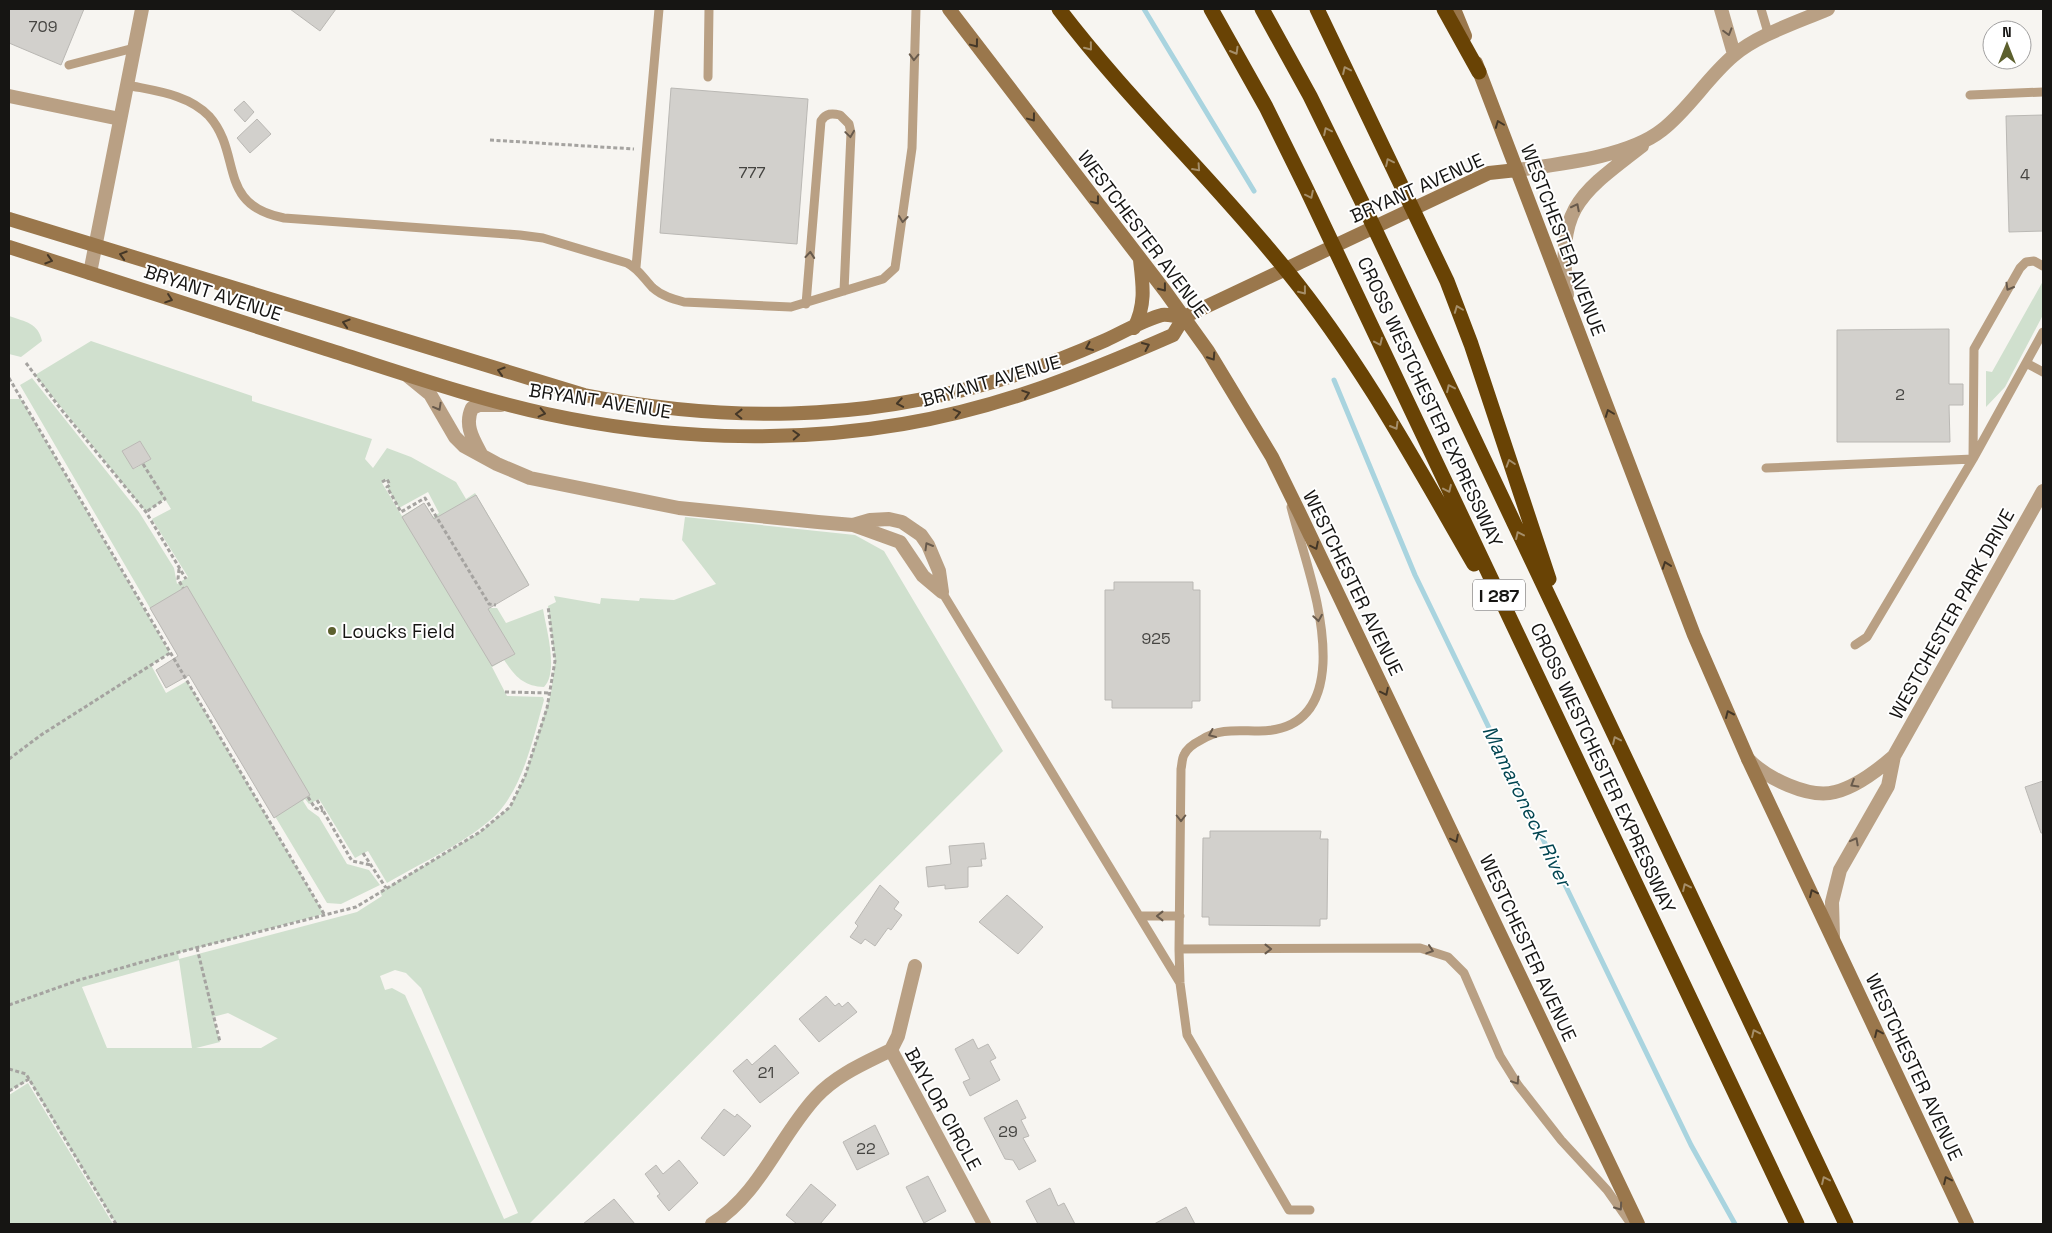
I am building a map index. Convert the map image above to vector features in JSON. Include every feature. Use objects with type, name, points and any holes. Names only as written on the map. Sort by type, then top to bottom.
[{"type":"highway","points":[[1059,9],[1100,60],[1254,232],[1332,329],[1388,415],[1526,653]]},
{"type":"highway","name":"CROSS WESTCHESTER EXPRESSWAY","points":[[1210,9],[1266,108],[1306,188],[1797,1224]]},
{"type":"highway","name":"CROSS WESTCHESTER EXPRESSWAY","points":[[1262,9],[1331,138],[1846,1224]]},
{"type":"highway","points":[[1317,9],[1425,232],[1454,300],[1570,642]]},
{"type":"highway","points":[[1444,9],[1479,72]]},
{"type":"main road","name":"WESTCHESTER AVENUE","points":[[949,9],[1184,317],[1241,403],[1286,485],[1638,1224]]},
{"type":"main road","name":"WESTCHESTER AVENUE","points":[[1454,9],[1682,606],[1748,759],[1967,1224]]},
{"type":"main road","name":"BRYANT AVENUE","points":[[9,219],[584,395],[641,406],[702,413],[770,415],[874,407],[941,395],[1035,369],[1163,315],[1184,317],[1489,173],[1517,170]]},
{"type":"main road","name":"BRYANT AVENUE","points":[[9,247],[208,312],[515,406],[606,424],[695,434],[777,436],[902,424],[991,405],[1053,386],[1173,335],[1184,317]]},
{"type":"main road","points":[[1134,328],[1139,318],[1144,294],[1140,260]]},
{"type":"street","points":[[90,273],[142,9]]},
{"type":"street","points":[[1721,9],[1734,54]]},
{"type":"street","name":"BRYANT AVENUE","points":[[1517,170],[1578,161],[1622,149],[1661,131],[1734,54],[1813,12],[1828,9]]},
{"type":"street","points":[[9,96],[120,119]]},
{"type":"street","points":[[1568,306],[1564,250],[1566,233],[1578,203],[1602,176],[1661,131]]},
{"type":"street","points":[[404,373],[430,394],[455,437],[464,446],[497,464],[530,478],[596,493],[679,508],[853,525],[869,532],[888,535],[900,542],[923,576],[942,592]]},
{"type":"street","points":[[481,454],[469,431],[469,414],[472,408],[479,405],[515,406]]},
{"type":"street","name":"WESTCHESTER PARK DRIVE","points":[[1833,938],[1832,902],[1840,870],[1888,786],[1894,756],[2043,491]]},
{"type":"street","points":[[853,525],[870,520],[889,519],[902,522],[921,535],[928,545],[939,571],[942,592]]},
{"type":"street","name":"WESTCHESTER PARK DRIVE","points":[[1748,759],[1772,778],[1807,790],[1834,793],[1850,787],[1894,756]]},
{"type":"street","points":[[891,1050],[898,1036],[915,966]]},
{"type":"street","name":"BAYLOR CIRCLE","points":[[712,1224],[747,1194],[816,1097],[831,1084],[854,1069],[891,1050],[984,1224]]},
{"type":"lane","points":[[636,268],[659,9]]},
{"type":"lane","points":[[708,9],[708,77]]},
{"type":"lane","points":[[127,85],[173,95],[186,100],[208,116],[222,139],[242,195],[255,209],[264,214],[284,218],[535,237],[636,268],[654,289],[671,299],[684,302],[791,307],[883,279],[895,268],[912,148],[916,9]]},
{"type":"lane","points":[[1762,9],[1769,36]]},
{"type":"lane","points":[[69,65],[134,48]]},
{"type":"lane","points":[[1970,95],[2043,92]]},
{"type":"lane","points":[[806,304],[821,121],[829,114],[840,115],[848,124],[851,133],[844,291]]},
{"type":"lane","points":[[1973,459],[1974,349],[2020,268],[2026,262],[2034,261],[2043,266]]},
{"type":"lane","points":[[1855,644],[1867,637],[2028,364],[2043,332]]},
{"type":"lane","points":[[2028,364],[2043,372]]},
{"type":"lane","points":[[1766,468],[1973,459]]},
{"type":"lane","points":[[1286,485],[1318,616],[1323,663],[1320,684],[1314,704],[1308,713],[1296,722],[1284,728],[1272,730],[1219,731],[1194,744],[1184,754],[1181,769],[1180,983],[1186,1035],[1289,1210],[1310,1210]]},
{"type":"lane","points":[[942,592],[1180,983]]},
{"type":"lane","points":[[1140,916],[1180,916]]},
{"type":"lane","points":[[1179,949],[1420,948],[1448,957],[1464,973],[1500,1056],[1518,1085],[1561,1140],[1607,1190],[1631,1224]]},
{"type":"path","points":[[490,140],[647,150]]},
{"type":"path","points":[[26,364],[146,512],[186,579]]},
{"type":"path","points":[[9,378],[324,914]]},
{"type":"path","points":[[143,464],[165,499],[146,512]]},
{"type":"path","points":[[382,482],[387,479],[390,485],[387,487],[401,512],[425,498],[489,604],[496,605]]},
{"type":"path","points":[[179,568],[178,579],[183,588]]},
{"type":"path","points":[[9,1005],[79,980],[356,907],[480,832],[510,807],[525,776],[551,693],[555,661],[548,606]]},
{"type":"path","points":[[9,760],[41,736],[170,653]]},
{"type":"path","points":[[506,692],[551,693]]},
{"type":"path","points":[[308,797],[315,808],[323,812]]},
{"type":"path","points":[[317,800],[352,861],[371,865]]},
{"type":"path","points":[[363,853],[386,888]]},
{"type":"path","points":[[197,948],[220,1042]]},
{"type":"path","points":[[9,1069],[26,1074],[52,1121],[116,1224]]},
{"type":"path","points":[[9,1091],[29,1079]]},
{"type":"green space","points":[[2043,281],[2043,315],[2005,387],[1986,407],[1986,371],[1992,372]]},
{"type":"green space","points":[[9,316],[26,322],[38,330],[42,341],[21,357],[9,354]]},
{"type":"green space","name":"Loucks Field","points":[[91,341],[252,396],[252,401],[372,439],[365,459],[373,468],[387,448],[411,457],[456,482],[466,499],[475,493],[528,582],[489,604],[488,608],[497,608],[506,623],[543,609],[549,638],[551,661],[551,671],[544,687],[530,685],[520,679],[504,660],[492,667],[507,696],[543,697],[544,700],[529,754],[519,780],[505,804],[495,815],[482,827],[450,848],[387,883],[368,851],[355,858],[319,799],[309,804],[305,799],[303,801],[308,809],[319,817],[347,864],[369,870],[380,885],[341,904],[327,903],[150,608],[20,385],[32,378],[139,512],[174,568],[177,584],[188,577],[152,519],[171,509],[165,499],[146,512],[35,375]],"holes":[[[140,441],[151,459],[134,469],[122,451]],[[386,479],[390,485],[387,487],[399,508],[428,492],[439,513],[433,517],[424,503],[402,516],[382,483]]]},
{"type":"green space","points":[[9,399],[21,399],[170,653],[151,665],[166,693],[187,681],[324,914],[178,953],[179,959],[357,912],[382,896],[380,892],[480,832],[510,807],[525,776],[551,693],[555,661],[548,606],[556,602],[554,596],[600,604],[601,598],[639,601],[640,598],[674,600],[716,584],[682,540],[685,517],[855,535],[884,551],[1003,751],[529,1224],[116,1224],[29,1080],[9,1091]],"holes":[[[179,960],[192,1048],[107,1048],[82,987]],[[395,970],[406,973],[421,988],[518,1213],[504,1219],[405,995],[392,988],[385,990],[380,976]],[[228,1013],[278,1038],[261,1048],[196,1048],[220,1042],[213,1017]]]},
{"type":"green space","points":[[28,1083],[113,1224],[9,1224],[9,1095]]},
{"type":"building","points":[[9,9],[84,9],[61,65],[9,43]]},
{"type":"building","points":[[290,9],[336,9],[320,31]]},
{"type":"building","points":[[671,88],[808,99],[797,244],[660,233]]},
{"type":"building","points":[[244,101],[254,112],[245,122],[234,110]]},
{"type":"building","points":[[2043,115],[2043,231],[2009,232],[2006,116]]},
{"type":"building","points":[[257,119],[271,134],[250,153],[237,138]]},
{"type":"building","points":[[1949,329],[1949,384],[1963,384],[1963,405],[1949,405],[1950,442],[1837,442],[1837,330]]},
{"type":"building","points":[[140,441],[151,459],[133,469],[122,451]]},
{"type":"building","points":[[476,495],[529,585],[488,609],[515,654],[492,666],[402,517],[424,503],[434,519]]},
{"type":"building","points":[[1114,582],[1193,582],[1193,590],[1200,590],[1200,701],[1192,701],[1192,708],[1112,708],[1112,700],[1105,700],[1105,590],[1114,590]]},
{"type":"building","points":[[187,586],[310,795],[274,818],[189,675],[166,688],[156,670],[178,656],[150,608]]},
{"type":"building","points":[[2043,781],[2043,833],[2041,833],[2025,787]]},
{"type":"building","points":[[1210,831],[1321,831],[1320,839],[1328,839],[1327,919],[1320,919],[1320,926],[1209,925],[1209,917],[1202,917],[1203,838],[1210,838]]},
{"type":"building","points":[[984,843],[986,859],[981,859],[982,866],[968,867],[968,887],[945,889],[945,885],[928,887],[926,867],[951,864],[949,846]]},
{"type":"building","points":[[880,885],[899,902],[894,909],[902,915],[891,930],[888,928],[875,946],[865,939],[861,944],[850,937],[858,926],[855,923]]},
{"type":"building","points":[[1007,895],[1043,927],[1018,954],[979,922]]},
{"type":"building","points":[[826,996],[835,1006],[839,1003],[842,1007],[848,1002],[857,1012],[819,1042],[799,1019]]},
{"type":"building","points":[[973,1039],[978,1049],[988,1044],[996,1058],[990,1061],[1000,1080],[970,1096],[963,1082],[970,1079],[955,1049]]},
{"type":"building","points":[[775,1045],[799,1073],[760,1103],[733,1071],[747,1059],[752,1065]]},
{"type":"building","points":[[1017,1100],[1026,1118],[1021,1120],[1029,1136],[1023,1138],[1036,1161],[1019,1170],[1013,1160],[1005,1159],[984,1118]]},
{"type":"building","points":[[724,1109],[735,1117],[737,1114],[751,1126],[724,1156],[701,1138]]},
{"type":"building","points":[[875,1125],[889,1154],[857,1170],[843,1142]]},
{"type":"building","points":[[679,1160],[698,1183],[669,1211],[657,1196],[660,1194],[645,1174],[656,1165],[663,1174]]},
{"type":"building","points":[[928,1176],[946,1211],[924,1223],[906,1187]]},
{"type":"building","points":[[811,1184],[836,1205],[820,1224],[797,1224],[786,1215]]},
{"type":"building","points":[[1050,1188],[1058,1206],[1064,1203],[1075,1224],[1038,1224],[1026,1201]]},
{"type":"building","points":[[614,1199],[635,1224],[583,1224]]},
{"type":"building","points":[[1186,1207],[1195,1224],[1154,1224]]},
{"type":"waterway","name":"Mamaroneck River","points":[[1144,9],[1254,191]]},
{"type":"waterway","name":"Mamaroneck River","points":[[1334,380],[1415,575],[1691,1145],[1735,1224]]},
{"type":"place","name":"Loucks Field","points":[[332,631]]}]
